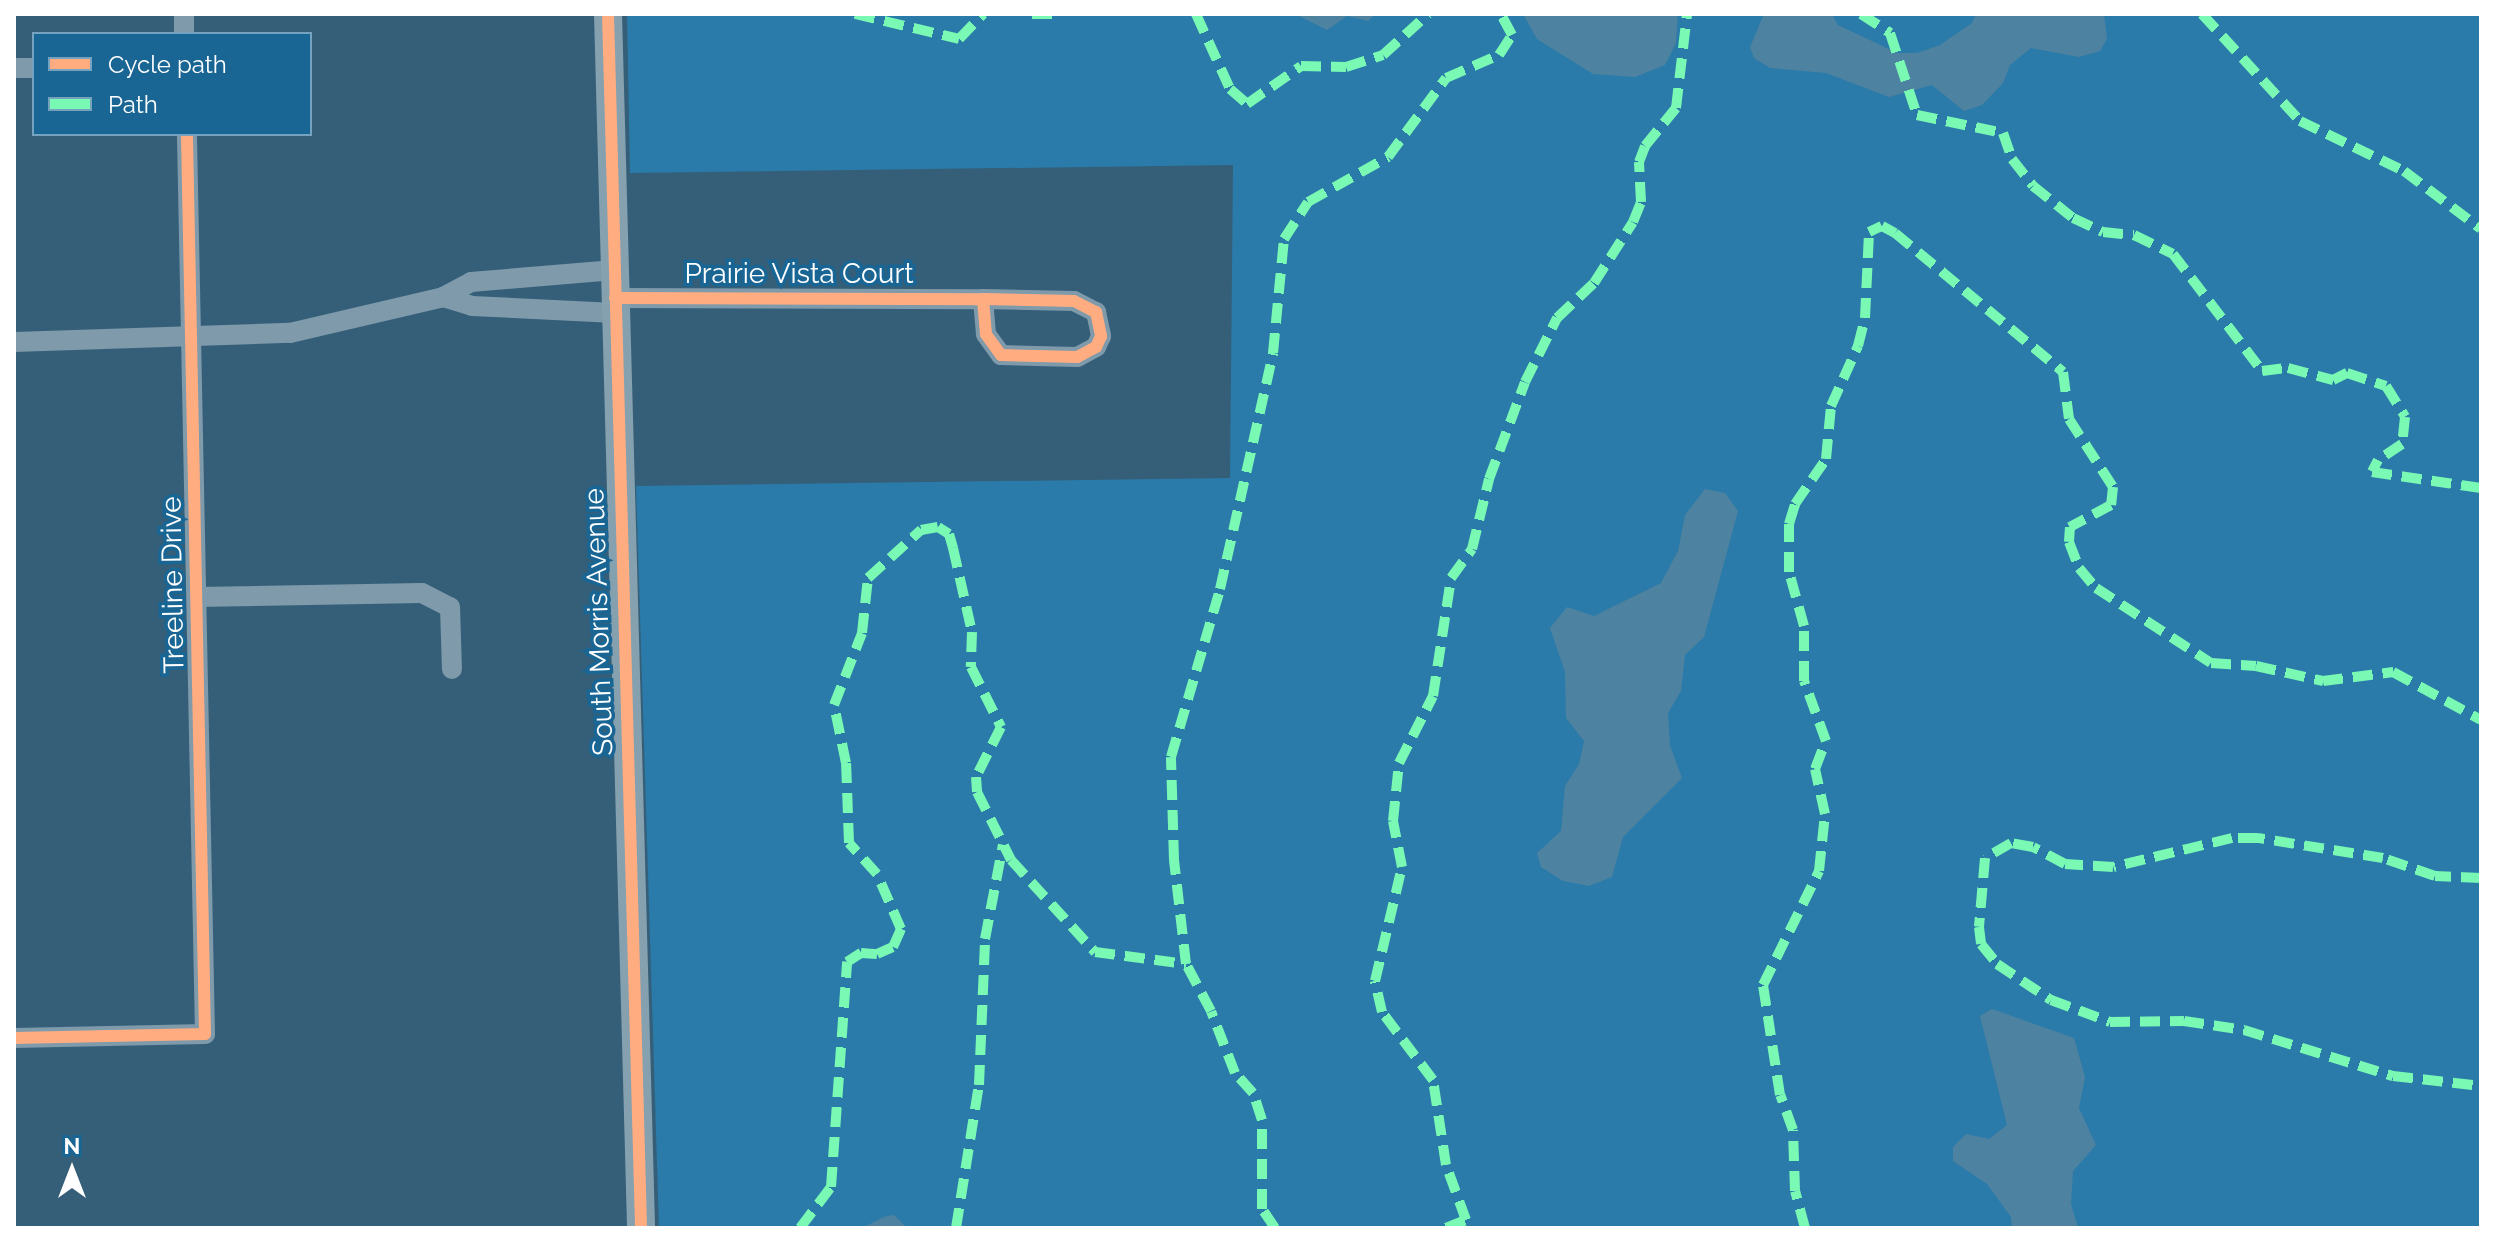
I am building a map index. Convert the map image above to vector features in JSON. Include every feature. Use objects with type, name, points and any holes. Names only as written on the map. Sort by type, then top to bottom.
[{"type":"street","name":"South Morris Avenue","points":[[608,14],[641,1228]]},
{"type":"street","name":"Treeline Drive","points":[[14,1038],[205,1034],[187,136]]},
{"type":"street","points":[[14,342],[290,333],[443,297],[471,282],[513,275],[615,294]]},
{"type":"street","points":[[443,297],[472,306],[615,294]]},
{"type":"street","name":"Prairie Vista Court","points":[[615,294],[983,299],[1087,304],[1102,322],[1101,336],[1096,347],[1077,357],[1001,355],[986,334],[983,299]]},
{"type":"street","points":[[197,597],[422,593],[450,607],[452,669]]},
{"type":"shaded area","points":[[627,14],[2481,14],[2481,1228],[659,1228],[636,486],[1230,478],[1233,165],[630,173]]},
{"type":"shaded area","points":[[1295,14],[1375,14],[1368,21],[1347,16],[1327,30]]},
{"type":"shaded area","points":[[1523,14],[1678,14],[1676,43],[1665,65],[1635,77],[1593,74],[1537,39]]},
{"type":"shaded area","points":[[1764,14],[1832,14],[1838,25],[1897,53],[1917,53],[1940,45],[1972,23],[1976,14],[2104,14],[2107,39],[2100,51],[2079,57],[2031,48],[2010,65],[2003,83],[1982,105],[1964,111],[1932,85],[1889,97],[1826,73],[1770,68],[1754,58],[1750,47]]},
{"type":"shaded area","points":[[1705,489],[1725,493],[1738,511],[1704,637],[1685,655],[1681,691],[1668,713],[1670,746],[1682,778],[1623,837],[1612,877],[1589,886],[1563,881],[1541,867],[1537,853],[1561,831],[1565,786],[1579,764],[1584,741],[1566,718],[1565,672],[1550,628],[1567,607],[1594,616],[1661,583],[1678,551],[1685,515]]},
{"type":"shaded area","points":[[1992,1009],[2074,1038],[2085,1077],[2079,1108],[2096,1145],[2073,1171],[2071,1204],[2078,1228],[2012,1228],[2011,1217],[1987,1184],[1953,1161],[1953,1147],[1966,1134],[1989,1139],[2007,1125],[1980,1016]]},
{"type":"shaded area","points":[[894,1215],[907,1228],[862,1228],[884,1217]]},
{"type":"marked path","points":[[855,14],[959,39],[983,14]]},
{"type":"marked path","points":[[1032,14],[1060,14]]},
{"type":"marked path","points":[[1196,14],[1230,89],[1247,104],[1301,66],[1346,67],[1383,55],[1428,14]]},
{"type":"marked path","points":[[1275,1228],[1262,1209],[1262,1120],[1253,1093],[1235,1073],[1211,1011],[1186,964],[1174,860],[1171,757],[1220,589],[1273,353],[1284,239],[1308,202],[1388,157],[1446,78],[1499,55],[1512,35],[1501,14]]},
{"type":"marked path","points":[[1446,1228],[1466,1220],[1446,1165],[1433,1080],[1382,1012],[1375,981],[1402,867],[1393,821],[1399,763],[1433,696],[1451,578],[1472,549],[1489,479],[1525,382],[1557,318],[1594,283],[1633,222],[1641,202],[1639,162],[1645,146],[1676,108],[1687,14]]},
{"type":"marked path","points":[[1861,14],[1890,33],[1917,115],[2003,133],[2012,159],[2033,186],[2073,218],[2103,232],[2134,235],[2173,254],[2262,371],[2288,368],[2333,380],[2347,373],[2386,386],[2405,417],[2402,444],[2378,460],[2372,472],[2481,488]]},
{"type":"marked path","points":[[2202,14],[2300,121],[2404,171],[2481,229]]},
{"type":"marked path","points":[[1805,1228],[1795,1191],[1793,1130],[1780,1095],[1763,985],[1819,871],[1825,814],[1815,769],[1826,741],[1804,681],[1804,626],[1789,572],[1789,524],[1795,504],[1826,459],[1831,406],[1858,346],[1865,318],[1869,232],[1882,226],[1895,233],[2063,372],[2069,419],[2113,487],[2111,505],[2070,527],[2069,542],[2079,568],[2096,588],[2211,663],[2256,666],[2323,681],[2393,672],[2481,720]]},
{"type":"marked path","points":[[800,1228],[831,1187],[847,962],[861,953],[877,954],[893,947],[901,929],[877,874],[849,843],[846,763],[834,705],[862,633],[868,578],[921,530],[938,527],[949,534],[953,548],[972,632],[971,667],[1001,727],[976,777],[977,792],[1011,860],[1095,952],[1186,964]]},
{"type":"marked path","points":[[2481,878],[2435,876],[2383,858],[2258,838],[2232,838],[2113,867],[2065,864],[2033,847],[2011,843],[1985,858],[1979,927],[1981,944],[1997,964],[2051,1000],[2110,1022],[2184,1021],[2244,1030],[2393,1076],[2481,1086]]},
{"type":"marked path","points":[[956,1228],[979,1085],[985,939],[1003,845]]},
{"type":"cycle path","points":[[608,14],[641,1228]]},
{"type":"cycle path","points":[[14,1038],[205,1034],[187,136]]},
{"type":"cycle path","points":[[615,298],[983,299],[1074,301],[1096,312],[1101,336],[1096,347],[1077,357],[1001,355],[986,334],[983,299]]}]
